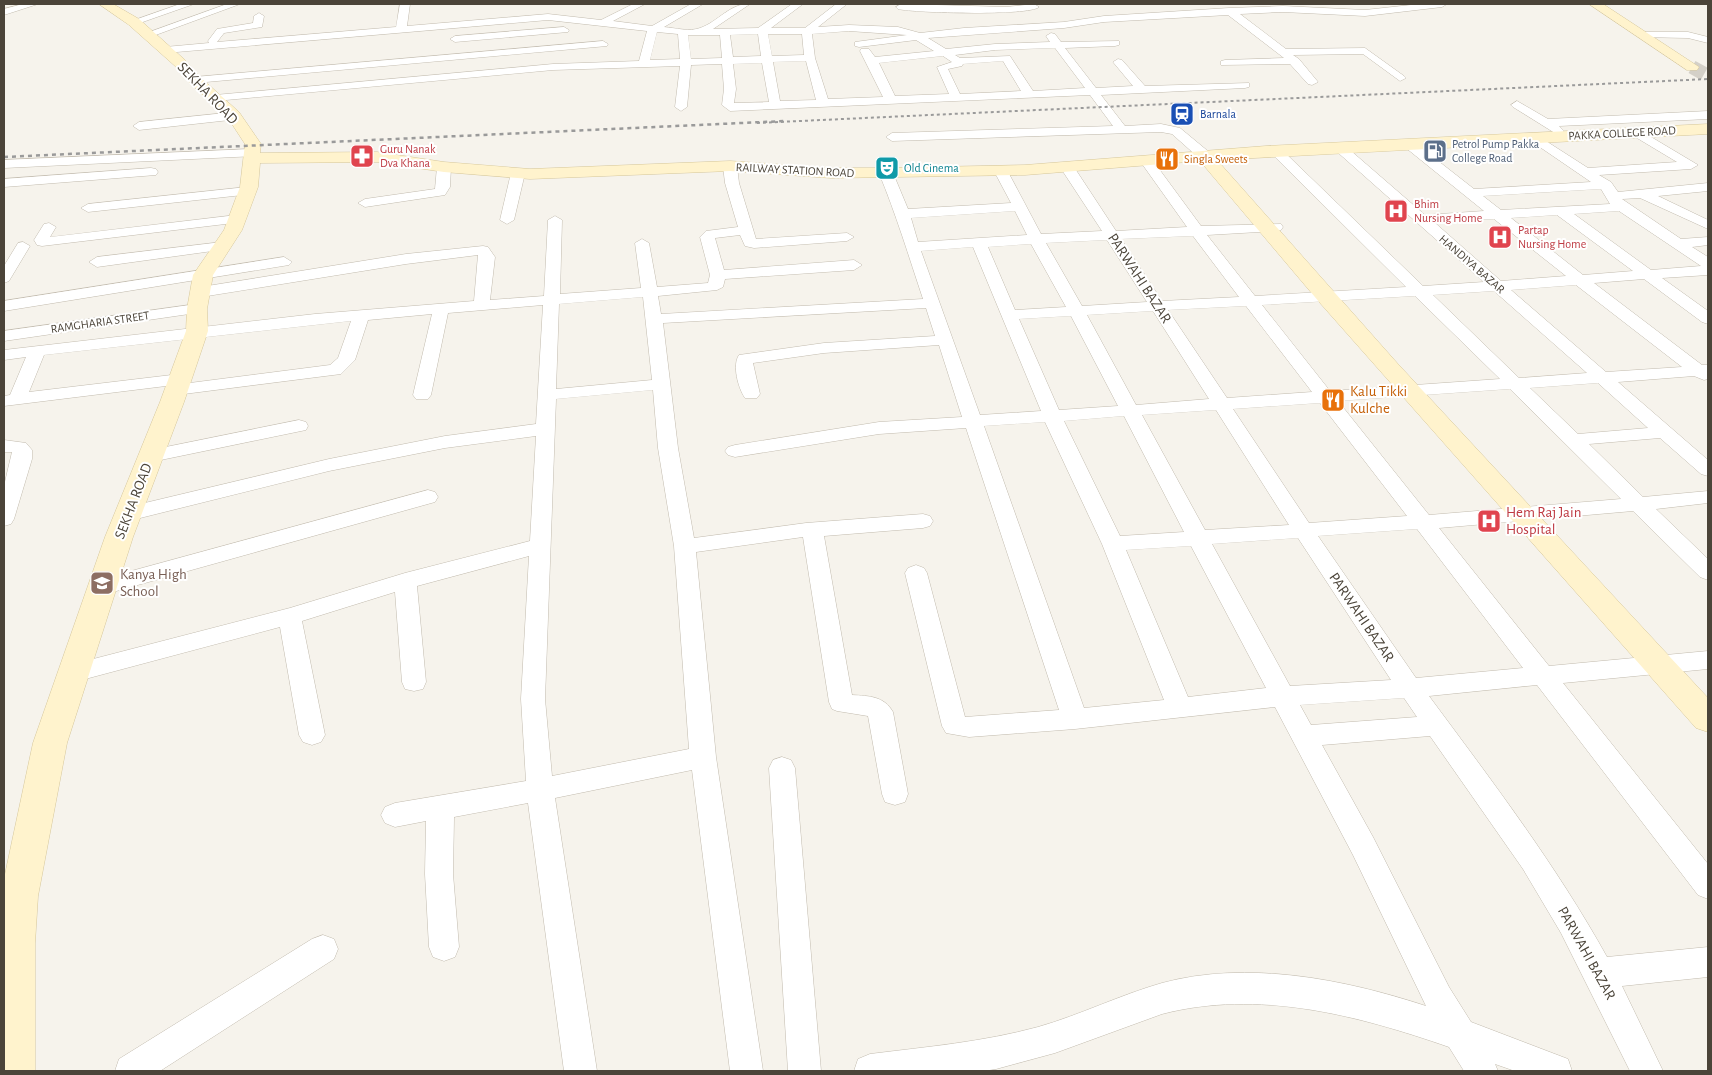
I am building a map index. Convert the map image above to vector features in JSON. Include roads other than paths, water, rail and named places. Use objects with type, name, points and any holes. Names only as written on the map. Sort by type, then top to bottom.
[{"type":"street","points":[[4,12],[34,4]]},
{"type":"street","name":"SEKHA ROAD","points":[[14,1071],[15,943],[19,896],[50,744],[128,514],[178,385],[199,302],[222,246],[237,219],[247,191],[253,144],[235,116],[214,98],[169,52],[117,9],[105,4]]},
{"type":"street","points":[[169,52],[189,4]]},
{"type":"street","points":[[169,52],[235,4]]},
{"type":"street","points":[[401,30],[405,4]]},
{"type":"street","points":[[445,40],[495,37],[604,25],[640,4]]},
{"type":"street","points":[[644,63],[653,29],[698,4]]},
{"type":"street","points":[[702,31],[745,4]]},
{"type":"street","points":[[762,30],[798,4]]},
{"type":"street","points":[[807,31],[842,4]]},
{"type":"street","points":[[859,44],[979,29],[1071,24],[1104,19],[1193,13],[1233,7],[1246,10],[1290,9],[1365,13],[1442,4]]},
{"type":"street","points":[[1587,4],[1617,23],[1626,25],[1692,67]]},
{"type":"street","points":[[1595,4],[1627,23],[1626,25]]},
{"type":"street","points":[[515,20],[542,7]]},
{"type":"street","points":[[1233,7],[1295,61],[1312,82]]},
{"type":"street","points":[[875,28],[897,10],[1038,9],[1071,24]]},
{"type":"street","points":[[1193,13],[1205,23]]},
{"type":"street","points":[[210,46],[221,31],[258,25],[259,16]]},
{"type":"street","points":[[169,52],[336,30],[401,30],[554,18],[604,25],[683,32],[807,31],[875,28],[902,30],[917,36],[958,61],[1006,58],[1029,94]]},
{"type":"street","points":[[601,55],[604,25]]},
{"type":"street","points":[[1043,26],[1122,130]]},
{"type":"street","points":[[426,42],[429,27]]},
{"type":"street","points":[[849,28],[872,61],[891,101]]},
{"type":"street","points":[[762,30],[776,104]]},
{"type":"street","points":[[725,31],[730,89],[728,106],[891,101],[1245,85]]},
{"type":"street","points":[[807,31],[810,58],[823,103]]},
{"type":"street","points":[[681,107],[686,62],[683,32]]},
{"type":"street","points":[[1642,35],[1688,35],[1708,40]]},
{"type":"street","points":[[495,37],[500,72]]},
{"type":"street","points":[[872,61],[944,51],[1115,42]]},
{"type":"street","points":[[169,52],[497,54],[603,44]]},
{"type":"street","points":[[1285,52],[1365,51],[1400,78]]},
{"type":"street","points":[[214,98],[500,72],[644,63],[810,58]]},
{"type":"street","points":[[956,98],[941,68],[958,64],[958,61]]},
{"type":"street","points":[[1225,63],[1295,61]]},
{"type":"street","points":[[1118,62],[1135,76],[1142,90]]},
{"type":"street","points":[[1517,105],[1567,136]]},
{"type":"street","points":[[1546,123],[1708,115]]},
{"type":"street","points":[[139,126],[235,116]]},
{"type":"street","name":"PAKKA COLLEGE ROAD","points":[[1535,138],[1708,129]]},
{"type":"street","points":[[892,137],[1122,130],[1171,130],[1180,134],[1208,155],[1270,227],[1668,664],[1708,719]]},
{"type":"street","points":[[1636,132],[1702,172]]},
{"type":"street","points":[[1339,148],[1535,138],[1606,185],[1619,202],[1708,264]]},
{"type":"street","points":[[1410,145],[1580,280],[1705,373]]},
{"type":"street","name":"RAILWAY STATION ROAD","points":[[251,158],[377,157],[444,167],[518,173],[563,174],[730,166],[831,173],[886,174],[1001,171],[1276,150],[1339,148]]},
{"type":"street","name":"HANDIYA BAZAR","points":[[1339,148],[1606,379],[1708,470]]},
{"type":"street","points":[[1276,150],[1708,572]]},
{"type":"street","points":[[5,165],[251,158]]},
{"type":"street","points":[[4,183],[167,170],[251,158]]},
{"type":"street","points":[[1146,161],[1196,230],[1325,398],[1424,521],[1708,886]]},
{"type":"street","points":[[1587,172],[1690,165]]},
{"type":"street","points":[[730,166],[732,183],[750,243],[847,237]]},
{"type":"street","points":[[365,203],[440,192],[443,187],[444,167]]},
{"type":"street","name":"PARWAHI BAZAR","points":[[1068,167],[1303,530],[1410,688],[1533,860],[1599,973],[1647,1071]]},
{"type":"street","points":[[1001,171],[1036,240],[1130,410],[1363,846],[1438,998],[1482,1071]]},
{"type":"street","points":[[507,220],[518,173]]},
{"type":"street","points":[[886,174],[903,214],[912,247],[1074,719]]},
{"type":"street","points":[[1471,193],[1606,185]]},
{"type":"street","points":[[1421,219],[1561,211],[1619,202],[1643,194],[1708,187]]},
{"type":"street","points":[[1679,190],[1701,201]]},
{"type":"street","points":[[88,208],[247,191]]},
{"type":"street","points":[[1643,194],[1708,225]]},
{"type":"street","points":[[903,214],[1019,208]]},
{"type":"street","points":[[1561,211],[1708,319]]},
{"type":"street","points":[[49,226],[40,240],[42,242],[237,219]]},
{"type":"street","points":[[555,220],[533,699],[540,790],[581,1071]]},
{"type":"street","points":[[912,247],[1270,227]]},
{"type":"street","points":[[4,306],[199,302],[361,317],[711,287],[717,284],[718,275],[707,237],[712,234],[746,230]]},
{"type":"street","points":[[1678,244],[1708,241]]},
{"type":"street","points":[[642,243],[648,293],[654,319],[668,448],[685,546],[703,757],[747,1071]]},
{"type":"street","points":[[979,243],[1052,416],[1113,544],[1180,708]]},
{"type":"street","points":[[4,249],[23,246],[4,278]]},
{"type":"street","points":[[97,262],[222,246]]},
{"type":"street","points":[[4,355],[37,351],[199,302],[406,259],[483,250],[487,257],[481,307]]},
{"type":"street","points":[[199,302],[284,262]]},
{"type":"street","points":[[718,275],[854,265]]},
{"type":"street","points":[[1010,315],[1497,286],[1708,270]]},
{"type":"street","name":"RAMGHARIA STREET","points":[[4,336],[199,302]]},
{"type":"street","points":[[654,319],[932,303]]},
{"type":"street","points":[[422,395],[441,310]]},
{"type":"street","points":[[10,400],[335,370],[346,360],[361,317]]},
{"type":"street","points":[[751,394],[744,367],[745,359],[824,348],[945,340]]},
{"type":"street","points":[[10,400],[37,351]]},
{"type":"street","points":[[735,452],[879,428],[1705,373]]},
{"type":"street","points":[[546,395],[661,384]]},
{"type":"street","points":[[151,456],[298,426]]},
{"type":"street","points":[[128,514],[356,460],[445,442],[544,429]]},
{"type":"street","points":[[1572,440],[1666,432]]},
{"type":"street","points":[[4,446],[19,447],[22,450],[22,459],[4,519]]},
{"type":"street","points":[[102,587],[428,497]]},
{"type":"street","points":[[1113,544],[1530,514],[1708,498]]},
{"type":"street","points":[[685,546],[812,530],[923,521]]},
{"type":"street","points":[[812,530],[841,702],[846,705],[872,706],[880,712],[896,794]]},
{"type":"street","points":[[74,673],[290,616],[405,581],[539,546]]},
{"type":"street","points":[[916,573],[953,724],[959,728],[1074,719],[1283,696],[1410,688],[1542,674],[1708,660]]},
{"type":"street","points":[[405,581],[414,682]]},
{"type":"street","points":[[290,616],[312,735]]},
{"type":"street","points":[[1668,664],[1708,698]]},
{"type":"street","points":[[1304,736],[1437,725]]},
{"type":"street","points":[[395,815],[540,790],[703,757]]},
{"type":"street","points":[[782,768],[805,1071]]},
{"type":"street","points":[[440,808],[439,874],[444,947]]},
{"type":"street","points":[[131,1071],[323,948]]},
{"type":"street","points":[[1599,973],[1708,962]]},
{"type":"street","points":[[870,1071],[1002,1052],[1037,1043],[1181,994],[1262,989],[1354,1002],[1460,1035],[1556,1071]]},
{"type":"tunnel","points":[[1692,67],[1708,76]]},
{"type":"railway","points":[[757,123],[1708,79]]},
{"type":"railway","points":[[4,157],[785,121]]},
{"type":"place","name":"Barnala","points":[[1182,114]]},
{"type":"place","name":"Petrol Pump Pakka College Road","points":[[1435,151]]},
{"type":"place","name":"Guru Nanak Dva Khana","points":[[362,156]]},
{"type":"place","name":"Singla Sweets","points":[[1167,159]]},
{"type":"place","name":"Old Cinema","points":[[887,168]]},
{"type":"place","name":"Bhim Nursing Home","points":[[1396,211]]},
{"type":"place","name":"Partap Nursing Home","points":[[1500,237]]},
{"type":"place","name":"Kalu Tikki Kulche","points":[[1333,400]]},
{"type":"place","name":"Hem Raj Jain Hospital","points":[[1489,521]]},
{"type":"place","name":"Kanya High School","points":[[102,583]]}]
